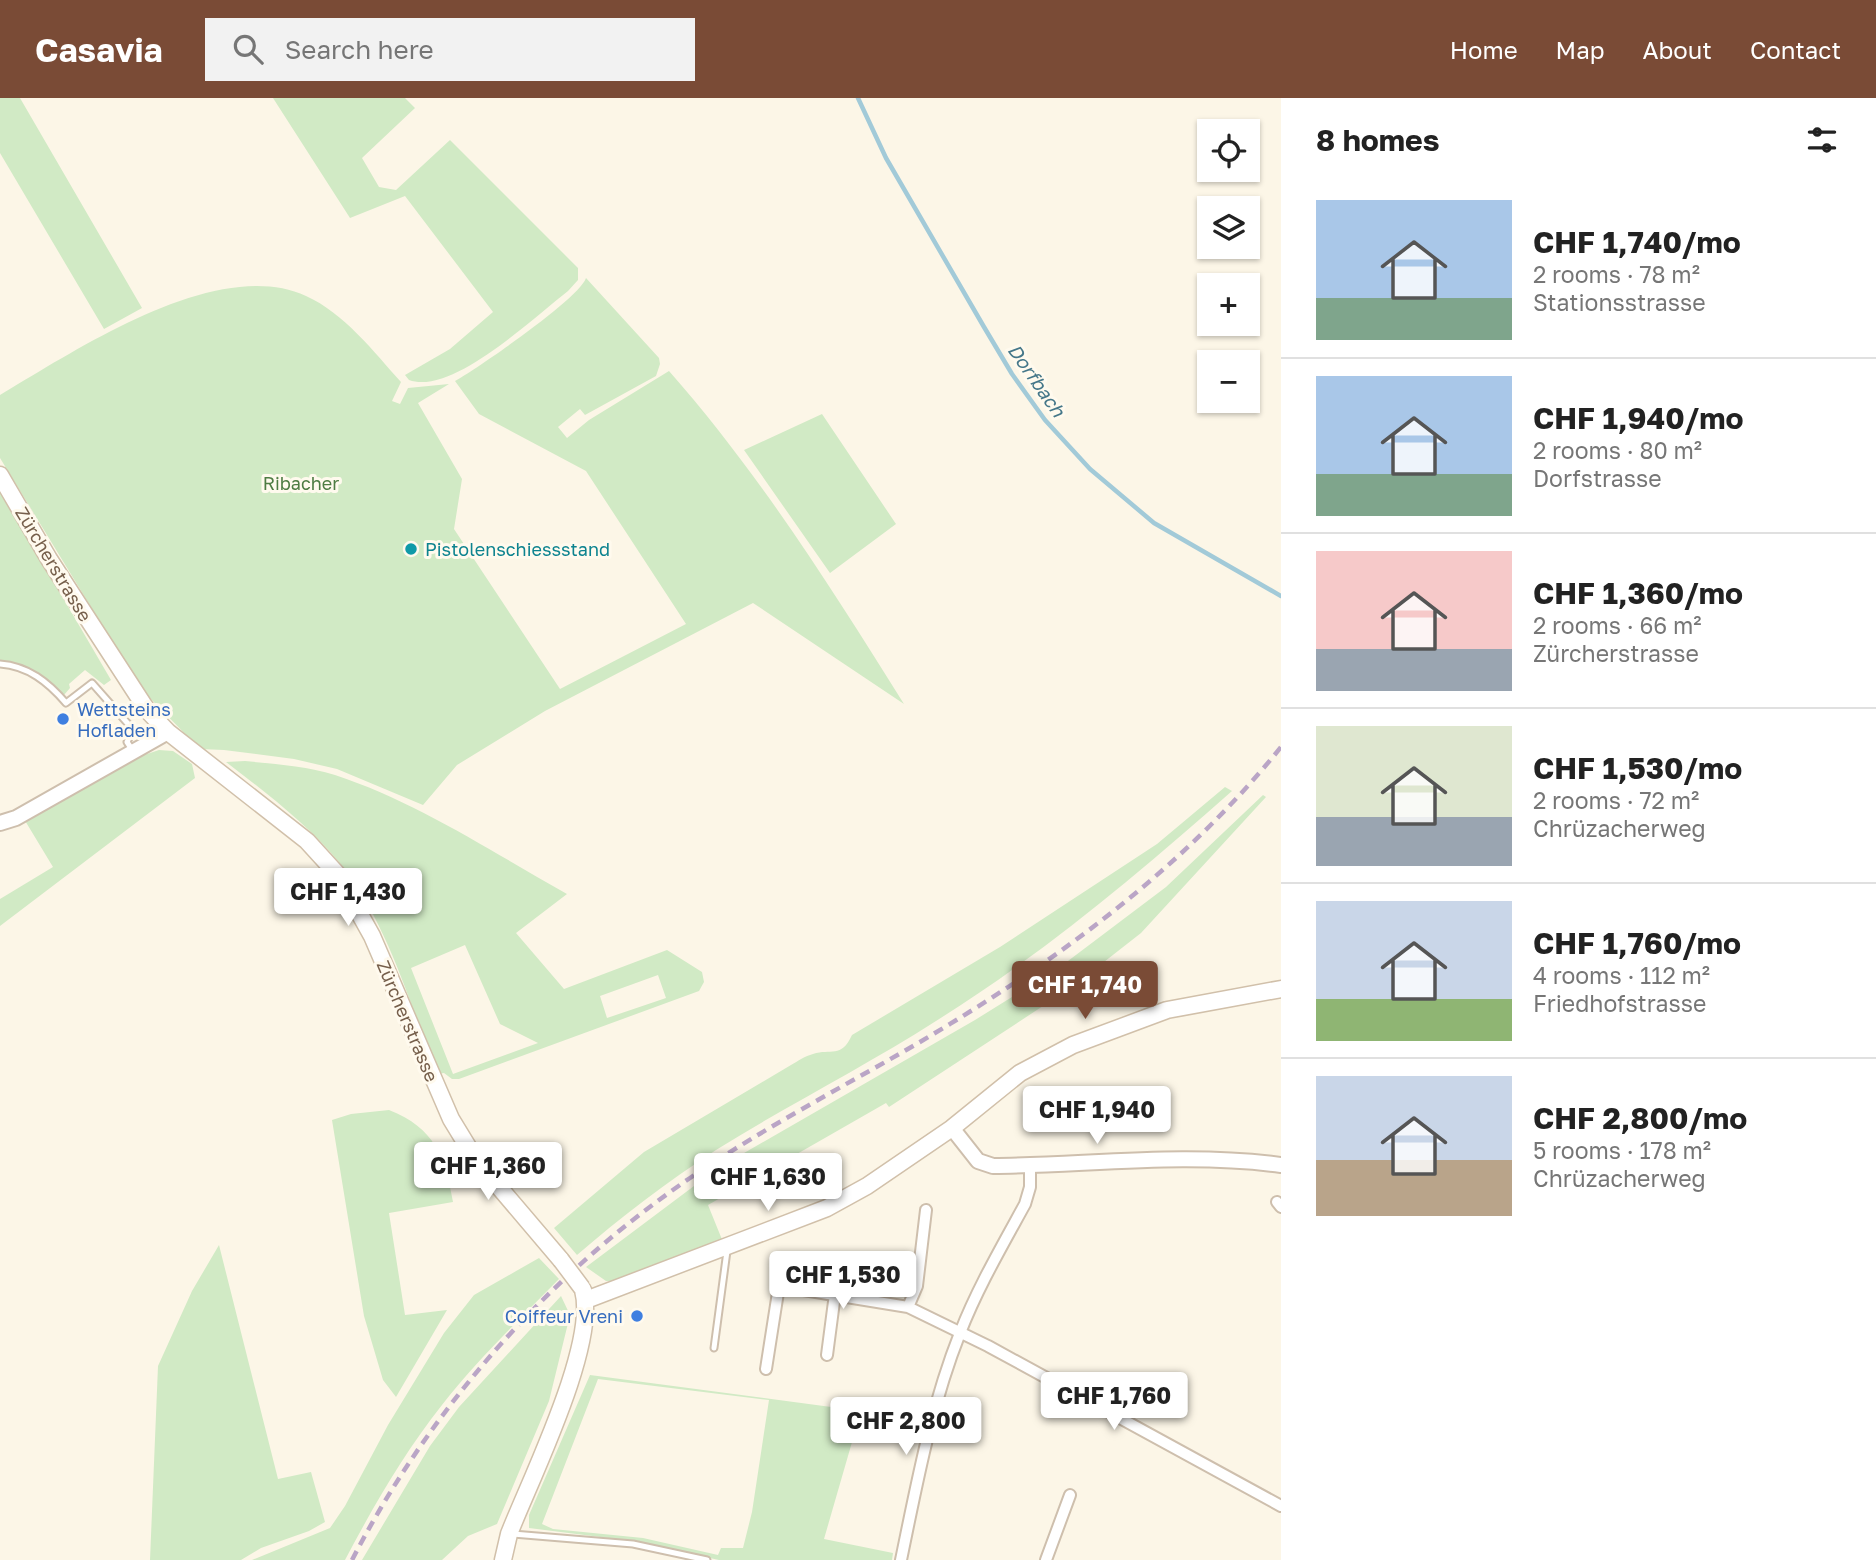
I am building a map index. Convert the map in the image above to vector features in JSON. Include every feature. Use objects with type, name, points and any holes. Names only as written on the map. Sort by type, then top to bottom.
[{"type":"main road","name":"Zürcherstrasse","points":[[0,475],[135,695],[168,732],[307,841],[338,875],[372,936],[428,1070],[461,1136],[476,1160],[561,1260],[584,1294]]},
{"type":"main road","points":[[503,1560],[509,1534],[578,1354],[584,1294],[728,1248],[827,1208],[867,1186],[952,1128],[1020,1073],[1073,1045],[1167,1010],[1281,989]]},
{"type":"street","points":[[0,824],[16,818],[135,753],[168,732]]},
{"type":"street","points":[[952,1128],[978,1161],[993,1166],[1130,1163],[1167,1158],[1281,1165]]},
{"type":"street","points":[[901,1560],[925,1443],[960,1333],[1025,1204],[1030,1187],[1030,1166]]},
{"type":"street","points":[[908,1307],[917,1286],[926,1210]]},
{"type":"street","points":[[766,1369],[779,1286],[908,1307],[1281,1506]]},
{"type":"street","points":[[827,1355],[835,1294]]},
{"type":"street","points":[[1046,1560],[1070,1495]]},
{"type":"lane","points":[[0,664],[23,669],[48,682],[66,703],[92,684],[130,726],[132,732],[127,742],[135,753]]},
{"type":"lane","points":[[715,1348],[728,1248]]},
{"type":"lane","points":[[509,1534],[633,1544],[707,1560]]},
{"type":"green space","points":[[0,98],[20,98],[142,308],[104,329],[0,153]]},
{"type":"green space","points":[[273,98],[405,98],[415,108],[362,158],[379,187],[396,190],[450,140],[578,268],[578,280],[514,335],[469,366],[427,382],[409,380],[405,375],[450,349],[493,312],[405,196],[350,218]]},
{"type":"green space","name":"Ribacher","points":[[586,278],[659,358],[660,364],[656,376],[585,415],[580,409],[558,427],[567,438],[589,420],[669,371],[764,491],[822,575],[904,704],[753,603],[545,711],[457,765],[423,805],[337,769],[294,759],[200,749],[141,689],[0,458],[0,395],[106,334],[190,298],[231,288],[270,287],[306,296],[346,323],[401,382],[392,401],[400,404],[408,388],[449,384],[418,403],[462,479],[454,529],[560,689],[686,624],[586,471],[479,414],[455,381],[548,316],[580,288]]},
{"type":"green space","points":[[822,414],[896,524],[830,573],[744,450]]},
{"type":"green space","points":[[0,490],[111,680],[104,685],[85,670],[69,684],[70,688],[64,695],[35,672],[19,664],[0,661]]},
{"type":"green space","points":[[159,750],[173,751],[192,764],[195,778],[0,926],[0,899],[53,867],[24,819],[144,755]]},
{"type":"green space","points":[[245,761],[302,767],[365,786],[425,813],[567,894],[516,933],[564,989],[667,950],[702,972],[704,982],[699,991],[459,1079],[452,1079],[444,1073],[437,1074],[396,963],[355,884],[313,834],[226,762]],"holes":[[[465,945],[500,1024],[538,1043],[453,1074],[411,968]],[[658,975],[666,998],[607,1018],[600,996]]]},
{"type":"green space","points":[[1225,787],[1232,791],[1125,883],[1052,941],[976,995],[909,1038],[716,1150],[645,1200],[577,1255],[554,1228],[644,1152],[804,1057],[840,1050],[852,1035],[1000,947],[1157,844]]},
{"type":"green space","points":[[1263,795],[1266,797],[1141,933],[1072,987],[889,1107],[886,1103],[708,1205],[723,1242],[623,1281],[606,1281],[586,1267],[718,1168],[975,1020],[1060,967],[1166,887]]},
{"type":"green space","points":[[389,1110],[417,1126],[435,1146],[446,1171],[453,1202],[389,1213],[405,1315],[447,1310],[396,1397],[383,1380],[364,1316],[332,1120],[351,1114]]},
{"type":"green space","points":[[219,1245],[278,1479],[311,1472],[325,1522],[309,1531],[261,1548],[241,1560],[150,1560],[158,1366],[192,1291]]},
{"type":"green space","points":[[539,1258],[559,1279],[484,1356],[428,1423],[390,1481],[345,1560],[252,1560],[330,1528],[444,1333],[474,1295]]},
{"type":"green space","points":[[561,1296],[570,1315],[549,1401],[497,1524],[468,1536],[442,1560],[362,1560],[430,1446],[459,1407]]},
{"type":"green space","points":[[590,1375],[861,1411],[824,1539],[893,1553],[892,1560],[719,1560],[632,1541],[529,1528],[529,1515]],"holes":[[[598,1379],[769,1400],[752,1512],[743,1548],[721,1548],[718,1555],[643,1538],[553,1529],[542,1524]]]},
{"type":"waterway","name":"Dorfbach","points":[[858,98],[886,158],[984,327],[1012,374],[1045,420],[1090,469],[1154,523],[1281,596]]},
{"type":"railway","points":[[352,1560],[418,1449],[456,1397],[541,1301],[588,1257],[638,1216],[716,1161],[954,1022],[1056,954],[1106,917],[1198,837],[1241,794],[1281,747]]},
{"type":"place","name":"Pistolenschiessstand","points":[[411,549]]},
{"type":"place","name":"Wettsteins Hofladen","points":[[63,719]]},
{"type":"place","name":"Coiffeur Vreni","points":[[637,1316]]}]
